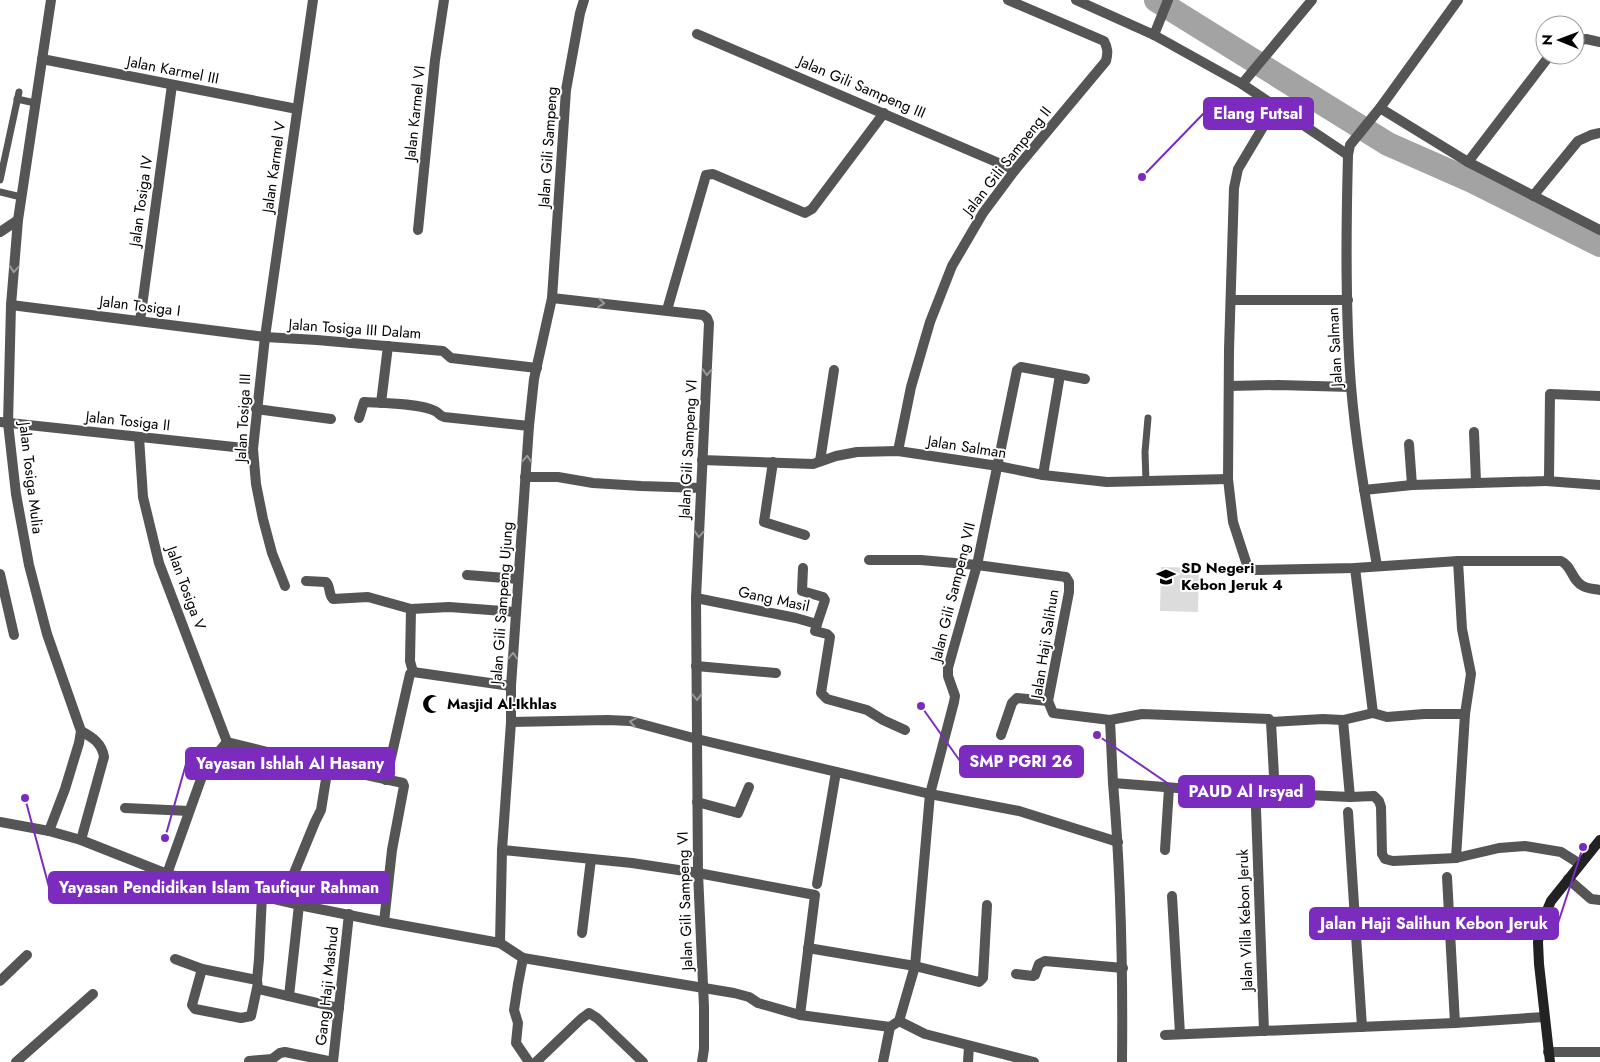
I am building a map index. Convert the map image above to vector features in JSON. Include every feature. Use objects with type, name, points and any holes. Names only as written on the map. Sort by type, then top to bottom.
[{"type":"street","name":"Jalan Tosiga Mulia","points":[[51,0],[18,220],[4,423],[29,565],[47,634],[81,731]]},
{"type":"street","name":"Jalan Karmel V","points":[[265,337],[313,0]]},
{"type":"street","name":"Jalan Karmel VI","points":[[418,230],[444,0]]},
{"type":"street","name":"Jalan Gili Sampeng","points":[[552,298],[566,90],[584,0]]},
{"type":"street","name":"Jalan Gili Sampeng II","points":[[898,451],[911,387],[930,322],[952,266],[983,213],[1015,170],[1106,61],[1108,52],[1104,41],[1008,0]]},
{"type":"street","points":[[1076,0],[1154,35],[1242,84],[1276,107],[1349,150],[1458,0]]},
{"type":"street","points":[[1154,35],[1168,0]]},
{"type":"street","points":[[1242,84],[1312,0]]},
{"type":"street","name":"Jalan Gili Sampeng III","points":[[697,34],[1015,170]]},
{"type":"street","points":[[1585,39],[1600,42]]},
{"type":"street","name":"Jalan Karmel III","points":[[42,59],[297,109]]},
{"type":"street","points":[[1468,162],[1542,65]]},
{"type":"street","name":"Jalan Tosiga IV","points":[[140,322],[172,85]]},
{"type":"street","points":[[1276,107],[1238,170],[1234,188],[1228,479],[1233,522],[1247,566],[1255,570],[1355,568],[1458,561],[1561,561],[1566,563],[1579,584],[1584,587],[1600,590]]},
{"type":"street","points":[[1377,111],[1468,162],[1600,230]]},
{"type":"street","points":[[667,310],[706,175],[714,174],[805,212],[812,209],[884,113]]},
{"type":"street","points":[[1533,196],[1578,141],[1591,135],[1600,134]]},
{"type":"street","name":"Jalan Salman","points":[[1349,150],[1348,300],[1351,387],[1364,490],[1377,566]]},
{"type":"street","points":[[0,232],[18,220]]},
{"type":"street","name":"Jalan Gili Sampeng VI","points":[[552,298],[703,315],[709,323],[696,598],[698,873],[704,987],[702,1062]]},
{"type":"street","name":"Jalan Gili Sampeng Ujung","points":[[500,943],[502,850],[511,722],[511,686],[529,426],[537,368],[552,298]]},
{"type":"street","points":[[1231,300],[1348,300]]},
{"type":"street","name":"Jalan Tosiga I","points":[[11,305],[265,337]]},
{"type":"street","name":"Jalan Tosiga III Dalam","points":[[265,337],[443,350],[451,358],[537,368]]},
{"type":"street","name":"Jalan Tosiga III","points":[[265,337],[253,449],[256,484],[263,519],[272,553],[285,586]]},
{"type":"street","points":[[381,403],[388,346]]},
{"type":"street","name":"Jalan Gili Sampeng VII","points":[[899,1021],[915,966],[930,794],[955,696],[948,676],[948,668],[977,565],[1017,370],[1021,367],[1085,379]]},
{"type":"street","points":[[820,461],[834,370]]},
{"type":"street","points":[[1043,475],[1060,374]]},
{"type":"street","points":[[1229,386],[1351,387]]},
{"type":"street","points":[[1546,481],[1549,477],[1550,394],[1600,396]]},
{"type":"street","points":[[360,418],[364,403],[381,403],[409,405],[434,410],[444,417],[529,426]]},
{"type":"street","points":[[256,409],[331,419]]},
{"type":"street","name":"Jalan Tosiga II","points":[[4,423],[253,449]]},
{"type":"street","points":[[1474,432],[1476,482]]},
{"type":"street","name":"Jalan Tosiga V","points":[[139,437],[143,497],[159,563],[228,742]]},
{"type":"street","points":[[1409,444],[1412,485]]},
{"type":"street","name":"Jalan Salman","points":[[702,460],[813,464],[856,452],[898,451],[998,466],[1043,475],[1107,482],[1228,479]]},
{"type":"street","points":[[773,462],[764,522],[805,535]]},
{"type":"street","points":[[525,477],[558,477],[593,483],[701,488]]},
{"type":"street","points":[[1364,490],[1412,485],[1476,482],[1546,481],[1600,485]]},
{"type":"street","points":[[869,560],[921,560],[977,565]]},
{"type":"street","points":[[1456,858],[1465,714],[1471,674],[1462,629],[1458,561]]},
{"type":"street","name":"Jalan Haji Salihun","points":[[977,565],[1066,577],[1069,582],[1069,592],[1048,701],[1055,714],[1110,720]]},
{"type":"street","points":[[804,568],[802,591],[822,597],[825,600],[817,624]]},
{"type":"street","points":[[1355,568],[1372,713]]},
{"type":"street","points":[[0,574],[14,635]]},
{"type":"street","points":[[466,575],[518,579]]},
{"type":"street","points":[[306,581],[326,582],[333,599],[368,597],[410,609],[449,608],[516,612]]},
{"type":"street","name":"Gang Masil","points":[[696,598],[817,624],[815,631],[827,634],[830,638],[821,693],[827,699],[866,710],[905,730]]},
{"type":"street","points":[[410,609],[410,661],[413,672]]},
{"type":"street","points":[[696,666],[776,673]]},
{"type":"street","points":[[386,780],[410,674],[413,672]]},
{"type":"street","points":[[413,672],[511,686]]},
{"type":"street","points":[[1001,734],[1012,703],[1017,698],[1048,701]]},
{"type":"street","points":[[1122,1062],[1123,968],[1118,842],[1110,720],[1142,714],[1265,718],[1271,722],[1323,718],[1343,720],[1372,713],[1386,717],[1424,714],[1465,714]]},
{"type":"street","points":[[511,722],[630,720],[697,739],[930,794],[1019,811],[1118,842]]},
{"type":"street","points":[[1343,720],[1350,797]]},
{"type":"street","points":[[1271,722],[1275,794]]},
{"type":"street","points":[[48,831],[68,780],[81,731],[99,744],[104,756],[81,840]]},
{"type":"street","points":[[167,874],[205,768],[228,742],[403,783],[392,850],[384,922]]},
{"type":"street","points":[[817,884],[836,772]]},
{"type":"street","points":[[283,900],[321,810],[327,773]]},
{"type":"street","points":[[1113,783],[1275,794],[1374,796],[1379,801],[1381,807],[1382,854],[1385,859],[1393,861],[1456,858],[1499,848],[1525,846],[1561,852],[1580,864]]},
{"type":"street","points":[[697,802],[738,813],[749,786]]},
{"type":"street","points":[[1165,850],[1168,788]]},
{"type":"street","points":[[125,808],[189,811]]},
{"type":"street","name":"Jalan Villa Kebon Jeruk","points":[[1256,809],[1264,1030]]},
{"type":"street","points":[[1348,812],[1362,1026]]},
{"type":"street","points":[[0,822],[48,831],[81,840],[167,874],[299,905],[500,943],[524,958],[704,987],[749,997],[758,1003],[800,1014],[890,1027],[899,1021],[925,1034],[1034,1062]]},
{"type":"street","points":[[1600,840],[1551,901],[1541,924],[1538,942],[1549,1057],[1600,1052]]},
{"type":"street","points":[[502,850],[698,873],[815,895],[800,1014]]},
{"type":"street","points":[[582,933],[591,859]]},
{"type":"street","points":[[1447,877],[1455,1023]]},
{"type":"street","points":[[1568,880],[1591,899],[1600,900]]},
{"type":"street","points":[[202,969],[192,1005],[195,1009],[241,1018],[251,1016],[257,984],[262,895]]},
{"type":"street","points":[[1172,896],[1180,1034]]},
{"type":"street","points":[[289,996],[299,905]]},
{"type":"street","points":[[808,948],[915,966],[981,981],[987,905]]},
{"type":"street","name":"Gang Haji Mashud","points":[[334,1062],[350,914]]},
{"type":"street","points":[[0,981],[27,955]]},
{"type":"street","points":[[524,958],[514,1010],[518,1023],[516,1043],[529,1062]]},
{"type":"street","points":[[175,959],[202,969],[257,984]]},
{"type":"street","points":[[1016,974],[1033,976],[1039,964],[1045,961],[1123,968]]},
{"type":"street","points":[[257,984],[258,989],[339,1008]]},
{"type":"street","points":[[16,1062],[93,994]]},
{"type":"street","points":[[536,1062],[589,1013],[597,1018],[644,1062]]},
{"type":"street","points":[[1165,1035],[1455,1023],[1544,1017]]},
{"type":"street","points":[[883,1062],[890,1027]]},
{"type":"street","points":[[968,1062],[969,1046]]},
{"type":"street","points":[[248,1061],[272,1059],[285,1052],[334,1062]]},
{"type":"lane","points":[[0,180],[19,92]]},
{"type":"lane","points":[[17,100],[35,103]]},
{"type":"lane","points":[[0,192],[21,197]]},
{"type":"lane","points":[[1146,481],[1145,452],[1148,418]]},
{"type":"shaded area","points":[[1161,567],[1199,568],[1198,612],[1160,611]]},
{"type":"waterway","points":[[1156,0],[1388,144],[1472,181],[1600,245]]},
{"type":"place","name":"Elang Futsal","points":[[1142,177]]},
{"type":"place","name":"SD Negeri Kebon Jeruk 4","points":[[1166,577]]},
{"type":"place","name":"Masjid Al-Ikhlas","points":[[432,704]]},
{"type":"place","name":"SMP PGRI 26","points":[[921,706]]},
{"type":"place","name":"PAUD Al Irsyad","points":[[1097,735]]},
{"type":"place","name":"Yayasan Pendidikan Islam Taufiqur Rahman","points":[[25,798]]},
{"type":"place","name":"Yayasan Ishlah Al Hasany","points":[[165,838]]},
{"type":"place","name":"Jalan Haji Salihun Kebon Jeruk","points":[[1583,847]]}]
